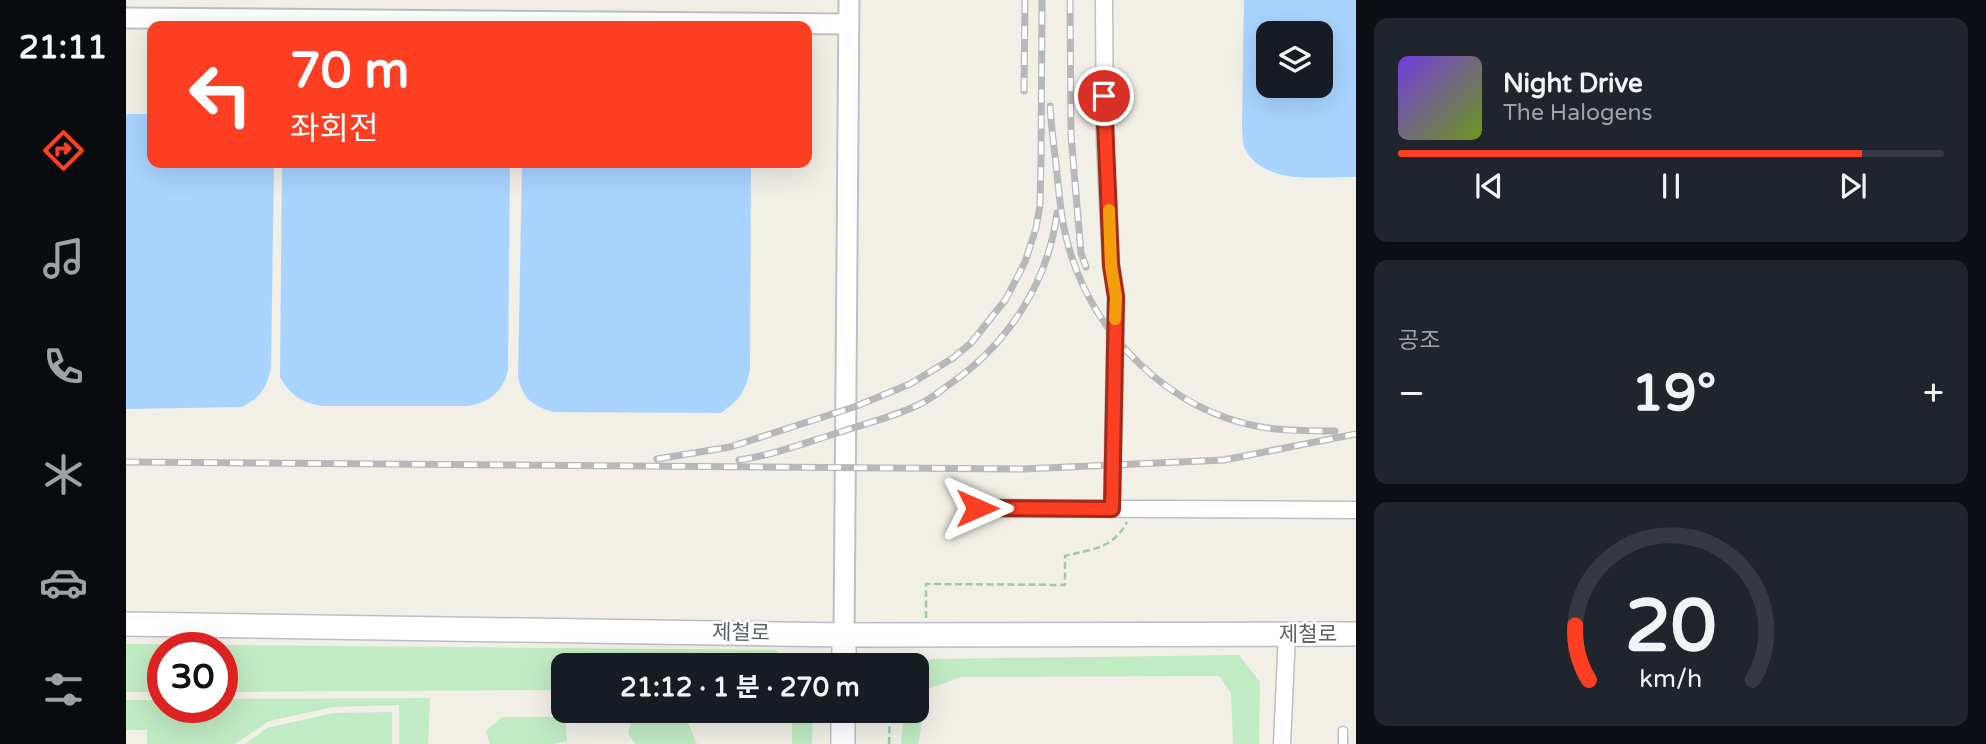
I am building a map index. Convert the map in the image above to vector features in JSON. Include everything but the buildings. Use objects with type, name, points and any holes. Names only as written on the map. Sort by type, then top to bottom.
[{"type":"main road","name":"제철로","points":[[126,624],[844,635],[1356,634]]},
{"type":"main road","points":[[844,635],[844,653]]},
{"type":"main road","points":[[843,723],[843,744]]},
{"type":"street","points":[[844,635],[849,0]]},
{"type":"street","points":[[1104,0],[1105,142],[1111,265],[1116,297],[1112,509]]},
{"type":"street","points":[[126,18],[487,21]]},
{"type":"street","points":[[812,24],[848,24]]},
{"type":"street","points":[[977,508],[1356,510]]},
{"type":"street","points":[[1283,744],[1287,633]]},
{"type":"lane","points":[[1343,731],[1343,744]]},
{"type":"path","points":[[917,653],[926,642],[926,584],[1065,584],[1065,556],[1110,544],[1122,532],[1132,513]]},
{"type":"path","points":[[889,744],[890,723]]},
{"type":"green space","points":[[126,644],[147,644],[147,692],[126,692]]},
{"type":"green space","points":[[238,645],[775,650],[779,653],[551,653],[551,690],[238,692]]},
{"type":"green space","points":[[1239,655],[1260,682],[1259,744],[1233,744],[1231,693],[1219,676],[961,677],[929,689],[929,659]]},
{"type":"green space","points":[[430,698],[428,744],[399,744],[399,705],[333,707],[269,721],[235,744],[147,744],[147,730],[126,730],[126,700],[147,700],[147,723],[238,723],[238,699]]},
{"type":"green space","points":[[392,712],[392,744],[245,744],[267,728],[333,713]]},
{"type":"green space","points":[[502,717],[551,717],[551,723],[566,724],[567,741],[553,744],[490,744],[486,731]]},
{"type":"green space","points":[[631,723],[688,723],[697,744],[636,744],[628,734]]},
{"type":"green space","points":[[792,723],[813,723],[812,744],[792,744]]},
{"type":"green space","points":[[903,723],[922,723],[918,744],[901,744]]},
{"type":"water","points":[[1244,0],[1356,0],[1356,177],[1311,178],[1280,174],[1254,161],[1243,142]]},
{"type":"water","points":[[126,114],[147,114],[147,168],[274,168],[271,368],[262,391],[242,407],[126,409]]},
{"type":"water","points":[[282,168],[510,168],[508,371],[494,395],[468,406],[323,406],[297,397],[280,377]]},
{"type":"water","points":[[522,168],[751,168],[750,370],[744,390],[733,404],[721,413],[553,412],[534,404],[526,397],[518,378]]},
{"type":"railway","points":[[1024,91],[1025,0]]},
{"type":"railway","points":[[657,459],[730,447],[854,407],[910,384],[953,358],[971,343],[1006,299],[1025,262],[1036,228],[1040,205],[1042,0]]},
{"type":"railway","points":[[1070,0],[1071,135],[1081,253],[1086,267]]},
{"type":"railway","points":[[1050,106],[1061,207],[1069,248],[1097,311],[1117,339],[1140,364],[1167,387],[1196,405],[1261,427],[1335,431]]},
{"type":"railway","points":[[739,460],[789,448],[908,409],[931,398],[971,368],[1007,331],[1022,310],[1045,264],[1057,213]]},
{"type":"railway","points":[[126,462],[1023,469],[1224,460],[1356,434]]},
{"type":"slow traffic","points":[[1109,210],[1111,265],[1116,297],[1115,319]]},
{"type":"route","points":[[977,508],[1112,509],[1116,297],[1111,265],[1104,96]]}]
